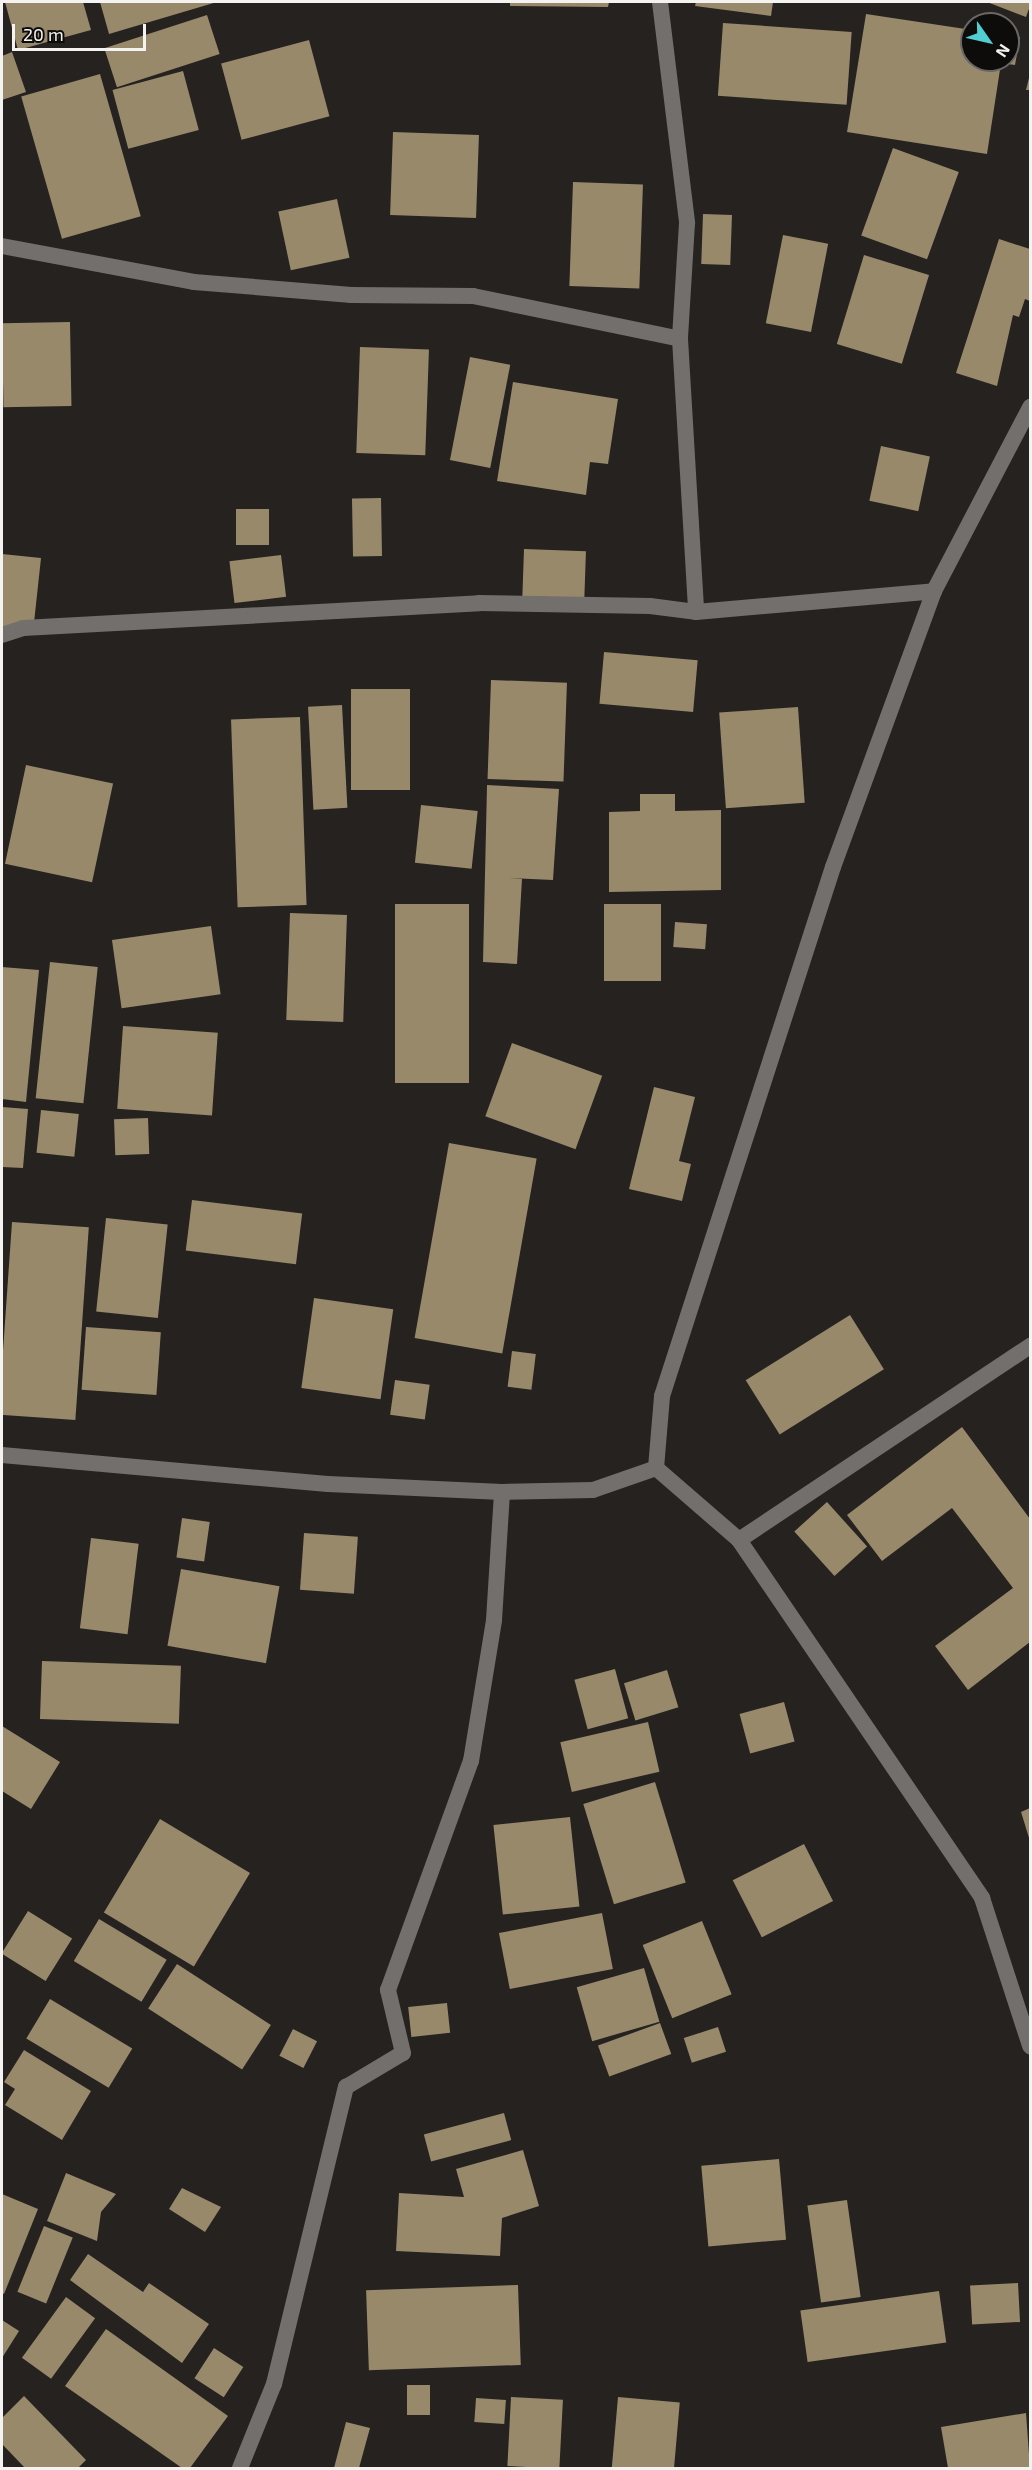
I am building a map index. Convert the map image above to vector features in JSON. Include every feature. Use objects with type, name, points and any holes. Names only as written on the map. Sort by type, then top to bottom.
[{"type":"street","points":[[660,2],[687,223],[680,339],[696,612]]},
{"type":"street","points":[[2,246],[194,282],[351,295],[473,296],[680,339]]},
{"type":"street","points":[[656,1468],[662,1396],[832,867],[934,591],[1030,407]]},
{"type":"street","points":[[2,635],[23,628],[479,603],[650,606],[696,612],[934,591]]},
{"type":"street","points":[[739,1540],[1030,1346]]},
{"type":"street","points":[[2,1455],[328,1484],[502,1492],[593,1490],[656,1468]]},
{"type":"street","points":[[656,1468],[739,1540],[982,1898],[1027,2016],[1030,2046]]},
{"type":"street","points":[[240,2469],[274,2384],[346,2087],[403,2053],[388,1990],[471,1761],[494,1620],[502,1492]]},
{"type":"building","points":[[5,2],[83,2],[91,30],[18,50]]},
{"type":"building","points":[[100,2],[217,2],[109,34]]},
{"type":"building","points":[[510,2],[609,2],[608,7],[510,6]]},
{"type":"building","points":[[696,2],[773,2],[771,16],[695,6]]},
{"type":"building","points":[[987,2],[1030,2],[1026,17],[1020,15],[1020,12],[1013,12]]},
{"type":"building","points":[[866,14],[960,28],[960,72],[1000,72],[987,154],[847,132]]},
{"type":"building","points":[[207,15],[220,54],[117,87],[104,48]]},
{"type":"building","points":[[723,23],[852,32],[847,105],[718,96]]},
{"type":"building","points":[[309,40],[329,116],[242,140],[221,64]]},
{"type":"building","points":[[12,52],[26,92],[2,100],[2,56]]},
{"type":"building","points":[[183,71],[199,130],[128,149],[112,90]]},
{"type":"building","points":[[100,74],[141,216],[62,239],[21,97]]},
{"type":"building","points":[[1030,74],[1030,90],[1026,90]]},
{"type":"building","points":[[393,132],[479,135],[476,218],[390,215]]},
{"type":"building","points":[[893,148],[959,172],[927,259],[861,235]]},
{"type":"building","points":[[573,182],[643,184],[639,288],[569,286]]},
{"type":"building","points":[[337,199],[349,258],[291,270],[278,211]]},
{"type":"building","points":[[703,214],[732,215],[730,265],[701,264]]},
{"type":"building","points":[[783,235],[828,244],[811,332],[766,323]]},
{"type":"building","points":[[999,239],[1030,249],[1030,301],[1025,299],[1019,317],[1013,315],[997,386],[956,373]]},
{"type":"building","points":[[864,255],[929,275],[902,364],[837,344]]},
{"type":"building","points":[[70,322],[71,406],[3,407],[2,323]]},
{"type":"building","points":[[360,347],[429,349],[425,455],[356,453]]},
{"type":"building","points":[[470,357],[510,365],[490,468],[450,460]]},
{"type":"building","points":[[513,382],[618,399],[608,464],[590,462],[586,495],[497,481]]},
{"type":"building","points":[[881,446],[930,456],[918,511],[869,501]]},
{"type":"building","points":[[381,498],[382,556],[353,556],[352,499]]},
{"type":"building","points":[[236,509],[269,509],[269,545],[236,545]]},
{"type":"building","points":[[524,549],[586,551],[584,598],[522,596]]},
{"type":"building","points":[[2,554],[41,558],[33,632],[2,629]]},
{"type":"building","points":[[281,555],[286,597],[235,603],[229,561]]},
{"type":"building","points":[[604,652],[698,660],[693,712],[599,704]]},
{"type":"building","points":[[491,680],[567,683],[563,782],[488,779]]},
{"type":"building","points":[[351,689],[410,689],[410,790],[351,790]]},
{"type":"building","points":[[342,705],[347,808],[313,810],[308,707]]},
{"type":"building","points":[[798,707],[805,803],[726,808],[719,713]]},
{"type":"building","points":[[300,717],[307,905],[238,907],[231,719]]},
{"type":"building","points":[[26,765],[113,784],[92,882],[5,864]]},
{"type":"building","points":[[487,785],[559,789],[553,880],[509,878],[522,879],[517,964],[483,962]]},
{"type":"building","points":[[640,794],[675,794],[675,811],[721,810],[721,890],[609,892],[609,812],[640,811]]},
{"type":"building","points":[[421,805],[478,811],[472,869],[415,863]]},
{"type":"building","points":[[395,904],[469,904],[469,1083],[395,1083]]},
{"type":"building","points":[[604,904],[661,904],[661,981],[604,981]]},
{"type":"building","points":[[290,913],[347,915],[343,1022],[286,1020]]},
{"type":"building","points":[[675,922],[707,924],[705,949],[673,947]]},
{"type":"building","points":[[211,926],[221,994],[122,1008],[112,940]]},
{"type":"building","points":[[50,962],[98,967],[83,1103],[36,1098]]},
{"type":"building","points":[[2,967],[39,970],[26,1102],[2,1099]]},
{"type":"building","points":[[123,1026],[218,1033],[212,1115],[117,1109]]},
{"type":"building","points":[[512,1043],[602,1076],[576,1149],[485,1116]]},
{"type":"building","points":[[654,1087],[695,1097],[679,1161],[691,1164],[682,1201],[629,1189]]},
{"type":"building","points":[[2,1107],[28,1109],[23,1168],[2,1167]]},
{"type":"building","points":[[41,1110],[79,1114],[74,1157],[37,1153]]},
{"type":"building","points":[[148,1118],[149,1154],[115,1155],[114,1119]]},
{"type":"building","points":[[449,1143],[537,1158],[502,1353],[415,1338]]},
{"type":"building","points":[[192,1200],[302,1214],[296,1264],[186,1251]]},
{"type":"building","points":[[106,1218],[168,1224],[158,1318],[96,1311]]},
{"type":"building","points":[[12,1222],[89,1227],[75,1420],[2,1415],[2,1365]]},
{"type":"building","points":[[314,1298],[393,1309],[381,1399],[301,1388]]},
{"type":"building","points":[[850,1315],[884,1369],[780,1434],[746,1380]]},
{"type":"building","points":[[86,1327],[161,1332],[156,1395],[82,1390]]},
{"type":"building","points":[[512,1351],[536,1354],[531,1390],[508,1387]]},
{"type":"building","points":[[395,1380],[430,1385],[425,1420],[390,1415]]},
{"type":"building","points":[[962,1427],[1030,1519],[1030,1642],[968,1690],[935,1646],[1013,1588],[952,1508],[882,1561],[847,1515]]},
{"type":"building","points":[[827,1502],[867,1547],[834,1576],[794,1531]]},
{"type":"building","points":[[182,1518],[210,1522],[204,1562],[176,1558]]},
{"type":"building","points":[[304,1533],[358,1537],[354,1594],[300,1590]]},
{"type":"building","points":[[91,1538],[139,1544],[128,1634],[80,1628]]},
{"type":"building","points":[[181,1569],[279,1586],[266,1663],[167,1646]]},
{"type":"building","points":[[42,1661],[181,1666],[179,1724],[40,1719]]},
{"type":"building","points":[[615,1669],[628,1718],[588,1729],[574,1680]]},
{"type":"building","points":[[667,1670],[678,1707],[635,1720],[624,1683]]},
{"type":"building","points":[[784,1702],[795,1742],[750,1754],[740,1714]]},
{"type":"building","points":[[648,1722],[659,1772],[572,1792],[560,1742]]},
{"type":"building","points":[[2,1726],[60,1762],[31,1809],[2,1791]]},
{"type":"building","points":[[655,1782],[686,1882],[614,1904],[583,1804]]},
{"type":"building","points":[[1030,1808],[1030,1841],[1021,1812]]},
{"type":"building","points":[[570,1817],[579,1907],[503,1915],[493,1825]]},
{"type":"building","points":[[160,1819],[250,1873],[194,1967],[104,1912]]},
{"type":"building","points":[[804,1844],[833,1901],[762,1937],[733,1880]]},
{"type":"building","points":[[28,1911],[72,1939],[46,1981],[2,1954]]},
{"type":"building","points":[[602,1913],[613,1969],[510,1989],[499,1933]]},
{"type":"building","points":[[99,1919],[167,1960],[141,2002],[74,1961]]},
{"type":"building","points":[[702,1921],[732,1994],[672,2018],[643,1945]]},
{"type":"building","points":[[177,1964],[271,2025],[242,2069],[148,2008]]},
{"type":"building","points":[[644,1968],[659,2022],[592,2041],[577,1987]]},
{"type":"building","points":[[50,1999],[132,2048],[109,2088],[26,2038]]},
{"type":"building","points":[[447,2003],[450,2033],[411,2037],[408,2007]]},
{"type":"building","points":[[660,2023],[671,2054],[609,2077],[598,2046]]},
{"type":"building","points":[[718,2027],[726,2052],[692,2063],[684,2038]]},
{"type":"building","points":[[293,2029],[317,2041],[303,2068],[279,2056]]},
{"type":"building","points":[[24,2050],[91,2091],[62,2140],[5,2105],[15,2089],[4,2082]]},
{"type":"building","points":[[504,2113],[511,2140],[431,2162],[424,2134]]},
{"type":"building","points":[[523,2150],[539,2206],[502,2218],[500,2256],[396,2251],[399,2193],[464,2197],[456,2169]]},
{"type":"building","points":[[779,2159],[786,2240],[708,2246],[701,2166]]},
{"type":"building","points":[[66,2173],[116,2194],[101,2212],[97,2241],[47,2221]]},
{"type":"building","points":[[182,2188],[221,2207],[205,2232],[169,2209]]},
{"type":"building","points":[[2,2194],[38,2209],[4,2294],[2,2293]]},
{"type":"building","points":[[847,2200],[861,2297],[821,2303],[807,2206]]},
{"type":"building","points":[[44,2226],[73,2238],[46,2303],[17,2292]]},
{"type":"building","points":[[88,2254],[143,2292],[149,2283],[209,2324],[182,2363],[70,2280]]},
{"type":"building","points":[[1018,2283],[1020,2322],[972,2324],[970,2286]]},
{"type":"building","points":[[518,2285],[521,2365],[369,2370],[366,2290]]},
{"type":"building","points":[[939,2291],[946,2342],[808,2362],[800,2310]]},
{"type":"building","points":[[66,2297],[95,2318],[51,2379],[22,2358]]},
{"type":"building","points":[[2,2320],[19,2331],[2,2358]]},
{"type":"building","points":[[106,2329],[228,2416],[190,2468],[182,2468],[65,2386]]},
{"type":"building","points":[[214,2348],[243,2367],[224,2397],[194,2378]]},
{"type":"building","points":[[407,2385],[430,2385],[430,2415],[407,2415]]},
{"type":"building","points":[[24,2396],[86,2460],[78,2468],[25,2468],[2,2444],[2,2418]]},
{"type":"building","points":[[511,2397],[563,2400],[559,2468],[507,2466]]},
{"type":"building","points":[[618,2397],[680,2402],[674,2468],[612,2468]]},
{"type":"building","points":[[476,2398],[506,2400],[504,2424],[474,2422]]},
{"type":"building","points":[[1026,2413],[1030,2468],[948,2468],[941,2427]]},
{"type":"building","points":[[346,2422],[370,2428],[359,2468],[334,2468]]}]
